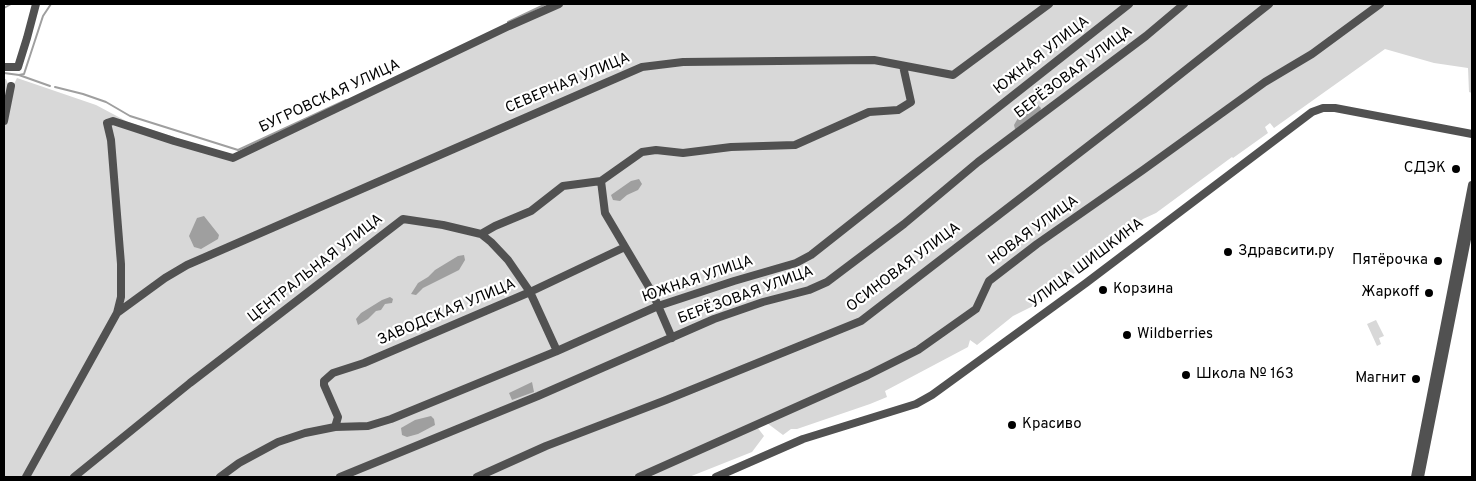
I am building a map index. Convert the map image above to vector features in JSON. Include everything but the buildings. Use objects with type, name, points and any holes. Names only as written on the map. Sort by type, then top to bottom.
[{"type":"street","points":[[4,67],[18,67],[36,4]]},
{"type":"street","name":"БУГРОВСКАЯ УЛИЦА","points":[[117,312],[121,297],[121,264],[111,140],[107,123],[113,121],[234,158],[559,4]]},
{"type":"street","name":"СЕВЕРНАЯ УЛИЦА","points":[[117,312],[187,264],[642,67],[683,62],[874,60],[953,74],[1049,4]]},
{"type":"street","name":"ЮЖНАЯ УЛИЦА","points":[[220,477],[239,463],[278,442],[335,427],[368,426],[391,419],[557,351],[658,306],[796,263],[811,255],[1129,4]]},
{"type":"street","name":"БЕРЁЗОВАЯ УЛИЦА","points":[[340,477],[538,396],[714,319],[763,302],[809,290],[827,282],[904,224],[978,162],[1146,36],[1184,4]]},
{"type":"street","name":"ОСИНОВАЯ УЛИЦА","points":[[477,477],[546,446],[666,400],[861,321],[1269,4]]},
{"type":"street","name":"НОВАЯ УЛИЦА","points":[[639,477],[868,375],[918,350],[976,309],[989,281],[1037,244],[1265,82],[1312,54],[1380,4]]},
{"type":"street","points":[[557,351],[530,292],[508,260],[492,242],[481,234],[531,211],[563,186],[601,181],[642,152],[656,150],[683,152],[731,147],[795,144],[869,112],[898,110],[911,102],[903,66]]},
{"type":"street","points":[[4,121],[11,86]]},
{"type":"street","name":"УЛИЦА ШИШКИНА","points":[[716,477],[803,439],[916,404],[932,396],[1098,274],[1312,112],[1323,108],[1336,108],[1472,134]]},
{"type":"street","points":[[601,181],[605,213],[641,272],[672,338]]},
{"type":"street","points":[[1415,477],[1472,184]]},
{"type":"street","points":[[1420,477],[1472,214]]},
{"type":"street","name":"ЦЕНТРАЛЬНАЯ УЛИЦА","points":[[74,477],[190,384],[403,219],[481,234]]},
{"type":"street","name":"ЗАВОДСКАЯ УЛИЦА","points":[[335,427],[338,417],[324,385],[327,377],[530,292],[625,247]]},
{"type":"street","points":[[26,477],[117,312]]},
{"type":"shaded area","points":[[551,4],[1472,4],[1472,93],[1469,92],[1468,68],[1434,63],[1385,49],[1274,128],[1270,123],[1265,127],[1268,133],[1156,213],[1143,219],[1033,306],[1013,316],[977,345],[970,340],[968,347],[885,391],[887,397],[870,404],[797,429],[791,429],[783,435],[767,423],[757,427],[764,436],[752,452],[689,477],[4,477],[4,79],[6,79],[9,86],[13,86],[17,78],[96,105],[128,122],[233,156]]},
{"type":"shaded area","points":[[1038,105],[1041,108],[1040,112],[1018,130],[1015,129],[1014,125],[1018,118]]},
{"type":"shaded area","points":[[639,179],[642,184],[638,190],[620,201],[613,200],[611,195],[631,181]]},
{"type":"shaded area","points":[[204,216],[219,235],[218,239],[201,249],[194,247],[189,236],[197,218]]},
{"type":"shaded area","points":[[464,255],[465,260],[459,270],[423,288],[416,295],[411,294],[418,283],[435,270],[458,256]]},
{"type":"shaded area","points":[[390,297],[393,299],[392,303],[385,304],[381,310],[376,311],[358,325],[356,319],[361,313]]},
{"type":"shaded area","points":[[1376,320],[1384,336],[1379,338],[1381,344],[1377,346],[1367,324]]},
{"type":"shaded area","points":[[532,382],[534,392],[512,400],[509,393]]},
{"type":"shaded area","points":[[431,416],[434,419],[435,425],[418,434],[407,437],[402,435],[401,428],[415,420]]},
{"type":"waterway","points":[[4,8],[11,4]]},
{"type":"waterway","points":[[50,86],[19,75],[24,74],[43,16],[51,4]]},
{"type":"waterway","points":[[508,22],[546,4]]},
{"type":"waterway","points":[[4,73],[19,75]]},
{"type":"waterway","points":[[55,87],[106,102],[130,116],[238,150],[346,100]]},
{"type":"place","name":"СДЭК","points":[[1456,169]]},
{"type":"place","name":"Здравсити.ру","points":[[1228,252]]},
{"type":"place","name":"Пятёрочка","points":[[1438,261]]},
{"type":"place","name":"Корзина","points":[[1103,290]]},
{"type":"place","name":"Жаркoff","points":[[1429,293]]},
{"type":"place","name":"Wildberries","points":[[1127,335]]},
{"type":"place","name":"Школа № 163","points":[[1186,375]]},
{"type":"place","name":"Магнит","points":[[1416,379]]},
{"type":"place","name":"Красиво","points":[[1012,425]]}]
